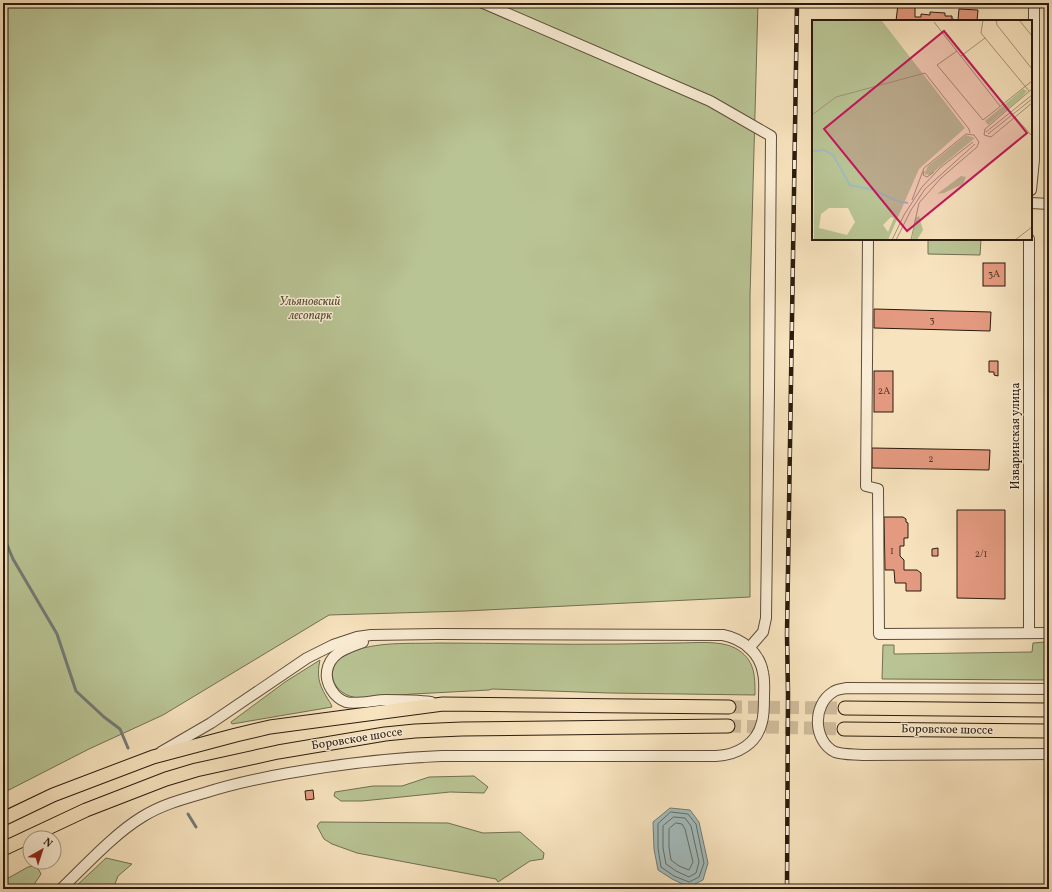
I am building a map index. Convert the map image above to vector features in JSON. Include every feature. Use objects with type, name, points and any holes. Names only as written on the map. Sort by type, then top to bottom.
[{"type":"main road","name":"Боровское шоссе","points":[[3,819],[53,795],[153,757],[270,727],[443,704],[729,707]]},
{"type":"main road","name":"Боровское шоссе","points":[[845,708],[1049,710]]},
{"type":"main road","name":"Боровское шоссе","points":[[3,849],[86,810],[159,782],[196,770],[278,752],[385,734],[415,731],[462,729],[728,726]]},
{"type":"main road","name":"Боровское шоссе","points":[[844,729],[1049,731]]},
{"type":"street","points":[[483,3],[710,101],[771,136],[766,618],[763,632],[749,648]]},
{"type":"street","points":[[1032,174],[1034,3]]},
{"type":"street","points":[[1032,202],[1049,204]]},
{"type":"street","points":[[868,240],[866,486],[878,489],[879,634],[1049,633]]},
{"type":"street","name":"Изваринская улица","points":[[1029,633],[1030,240]]},
{"type":"street","points":[[61,889],[124,830],[144,816],[183,799],[252,780],[322,768],[406,758],[442,756],[716,756],[730,754],[742,749],[752,741],[760,730],[764,717],[763,672],[759,659],[749,648],[731,637],[717,635],[437,634],[357,637],[321,650],[296,665],[211,723],[153,757]]},
{"type":"street","points":[[386,635],[342,650],[333,656],[328,665],[327,678],[337,697],[349,702],[413,700],[443,704]]},
{"type":"street","points":[[1049,689],[847,688],[834,691],[822,702],[818,719],[818,730],[824,742],[831,749],[845,754],[1049,754]]},
{"type":"green space","name":"Ульяновский лесопарк","points":[[3,3],[758,3],[750,296],[750,597],[465,611],[329,615],[163,715],[89,749],[3,793]]},
{"type":"green space","points":[[928,240],[981,240],[980,255],[928,254]]},
{"type":"green space","points":[[699,642],[729,645],[742,652],[750,662],[754,674],[755,695],[609,693],[492,689],[359,698],[349,696],[342,692],[336,686],[333,679],[332,672],[340,658],[359,649],[393,644],[597,644]]},
{"type":"green space","points":[[1046,642],[1046,653],[1049,653],[1049,680],[882,679],[883,645],[894,645],[894,654],[1032,652],[1033,643]]},
{"type":"green space","points":[[320,660],[318,674],[320,683],[332,707],[232,724],[231,722],[285,682]]},
{"type":"green space","points":[[474,776],[488,787],[484,793],[450,792],[362,801],[341,801],[334,796],[335,792],[373,786],[402,786],[429,777]]},
{"type":"green space","points":[[320,822],[448,823],[483,833],[520,832],[544,853],[543,859],[530,861],[498,882],[496,879],[357,853],[332,844],[324,839],[317,826]]},
{"type":"green space","points":[[106,858],[132,864],[118,876],[113,889],[73,889]]},
{"type":"green space","points":[[23,870],[39,870],[41,874],[31,889],[3,889],[3,881]]},
{"type":"water","points":[[670,808],[690,810],[699,822],[708,863],[703,880],[689,887],[658,870],[654,849],[653,822]]},
{"type":"building","points":[[898,4],[915,5],[915,17],[921,17],[921,14],[930,15],[930,12],[945,13],[945,16],[952,16],[952,19],[958,20],[896,20]]},
{"type":"building","points":[[959,9],[978,10],[977,20],[958,20]]},
{"type":"building","points":[[983,263],[1005,263],[1005,286],[983,286]]},
{"type":"building","points":[[874,309],[991,312],[990,331],[874,328]]},
{"type":"building","points":[[989,361],[998,361],[998,376],[994,375],[994,372],[989,372]]},
{"type":"building","points":[[874,371],[893,371],[893,412],[874,412]]},
{"type":"building","points":[[872,448],[990,450],[989,470],[872,468]]},
{"type":"building","points":[[957,510],[1005,510],[1005,599],[957,598]]},
{"type":"building","points":[[884,517],[903,517],[908,523],[908,538],[904,538],[904,546],[900,546],[900,556],[904,560],[904,570],[917,570],[921,573],[921,591],[906,591],[906,583],[895,583],[894,570],[885,570]]},
{"type":"building","points":[[938,548],[938,556],[932,556],[932,549]]},
{"type":"building","points":[[313,790],[314,799],[306,800],[305,791]]},
{"type":"waterway","points":[[3,535],[13,559],[57,634],[76,691],[104,717],[120,729],[128,748]]},
{"type":"waterway","points":[[188,814],[196,827]]},
{"type":"tunnel","points":[[729,707],[845,708]]},
{"type":"tunnel","points":[[728,726],[844,729]]},
{"type":"railway","points":[[787,889],[787,634],[797,3]]}]
